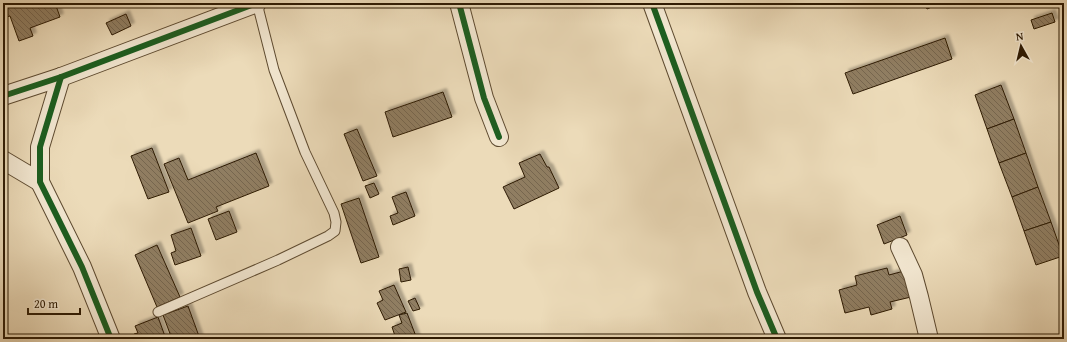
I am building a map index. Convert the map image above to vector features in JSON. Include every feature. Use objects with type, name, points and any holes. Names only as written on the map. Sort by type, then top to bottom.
[{"type":"street","points":[[3,96],[61,77],[257,3]]},
{"type":"street","points":[[459,3],[484,98],[499,137]]},
{"type":"street","points":[[652,3],[757,292],[777,339]]},
{"type":"street","points":[[61,77],[40,147],[40,182],[82,267],[111,339]]},
{"type":"street","points":[[3,160],[40,182]]},
{"type":"street","points":[[900,247],[913,275],[928,339]]},
{"type":"lane","points":[[158,312],[278,260],[328,236],[335,230],[336,222],[334,213],[305,152],[274,70],[257,3]]},
{"type":"building","points":[[4,3],[55,3],[60,17],[30,28],[33,36],[19,41],[10,16],[3,18]]},
{"type":"building","points":[[924,3],[941,3],[927,9]]},
{"type":"building","points":[[1064,3],[1064,20],[1058,5]]},
{"type":"building","points":[[1052,13],[1055,22],[1034,29],[1031,20]]},
{"type":"building","points":[[126,14],[131,26],[112,35],[106,23]]},
{"type":"building","points":[[945,38],[952,59],[853,94],[845,73]]},
{"type":"building","points":[[1001,85],[1014,119],[987,129],[975,95]]},
{"type":"building","points":[[443,92],[452,117],[393,137],[385,112]]},
{"type":"building","points":[[1014,119],[1026,153],[999,163],[987,129]]},
{"type":"building","points":[[357,129],[377,176],[363,181],[344,134]]},
{"type":"building","points":[[152,148],[169,192],[148,199],[131,156]]},
{"type":"building","points":[[256,153],[269,186],[216,207],[218,211],[188,223],[164,164],[179,158],[188,180]]},
{"type":"building","points":[[1026,153],[1038,187],[1012,197],[999,163]]},
{"type":"building","points":[[540,154],[547,167],[549,167],[559,188],[514,209],[503,187],[525,177],[519,163]]},
{"type":"building","points":[[374,183],[379,194],[370,198],[365,186]]},
{"type":"building","points":[[1038,187],[1051,222],[1024,231],[1012,197]]},
{"type":"building","points":[[406,192],[415,216],[393,225],[390,216],[398,213],[392,197]]},
{"type":"building","points":[[359,198],[379,257],[361,263],[341,204]]},
{"type":"building","points":[[229,211],[237,232],[216,240],[208,219]]},
{"type":"building","points":[[900,216],[907,235],[884,244],[877,225]]},
{"type":"building","points":[[1051,222],[1063,256],[1036,265],[1024,231]]},
{"type":"building","points":[[191,228],[201,256],[175,265],[171,253],[176,251],[171,235]]},
{"type":"building","points":[[157,245],[180,297],[157,307],[135,255]]},
{"type":"building","points":[[408,267],[411,280],[401,282],[399,269]]},
{"type":"building","points":[[887,268],[889,275],[904,271],[911,297],[890,302],[892,309],[871,315],[869,307],[845,313],[839,290],[857,285],[855,276]]},
{"type":"building","points":[[394,285],[406,312],[385,320],[377,303],[383,300],[379,291]]},
{"type":"building","points":[[415,298],[420,309],[413,311],[408,301]]},
{"type":"building","points":[[188,306],[200,339],[172,339],[163,315]]},
{"type":"building","points":[[407,313],[417,339],[396,339],[392,327],[402,323],[399,315]]},
{"type":"building","points":[[158,317],[166,339],[136,339],[134,334],[138,333],[135,326]]},
{"type":"cycle path","points":[[3,96],[61,77],[257,3]]},
{"type":"cycle path","points":[[459,3],[484,98],[499,137]]},
{"type":"cycle path","points":[[652,3],[757,292],[777,339]]},
{"type":"cycle path","points":[[61,77],[40,147],[40,182],[82,267],[111,339]]}]
